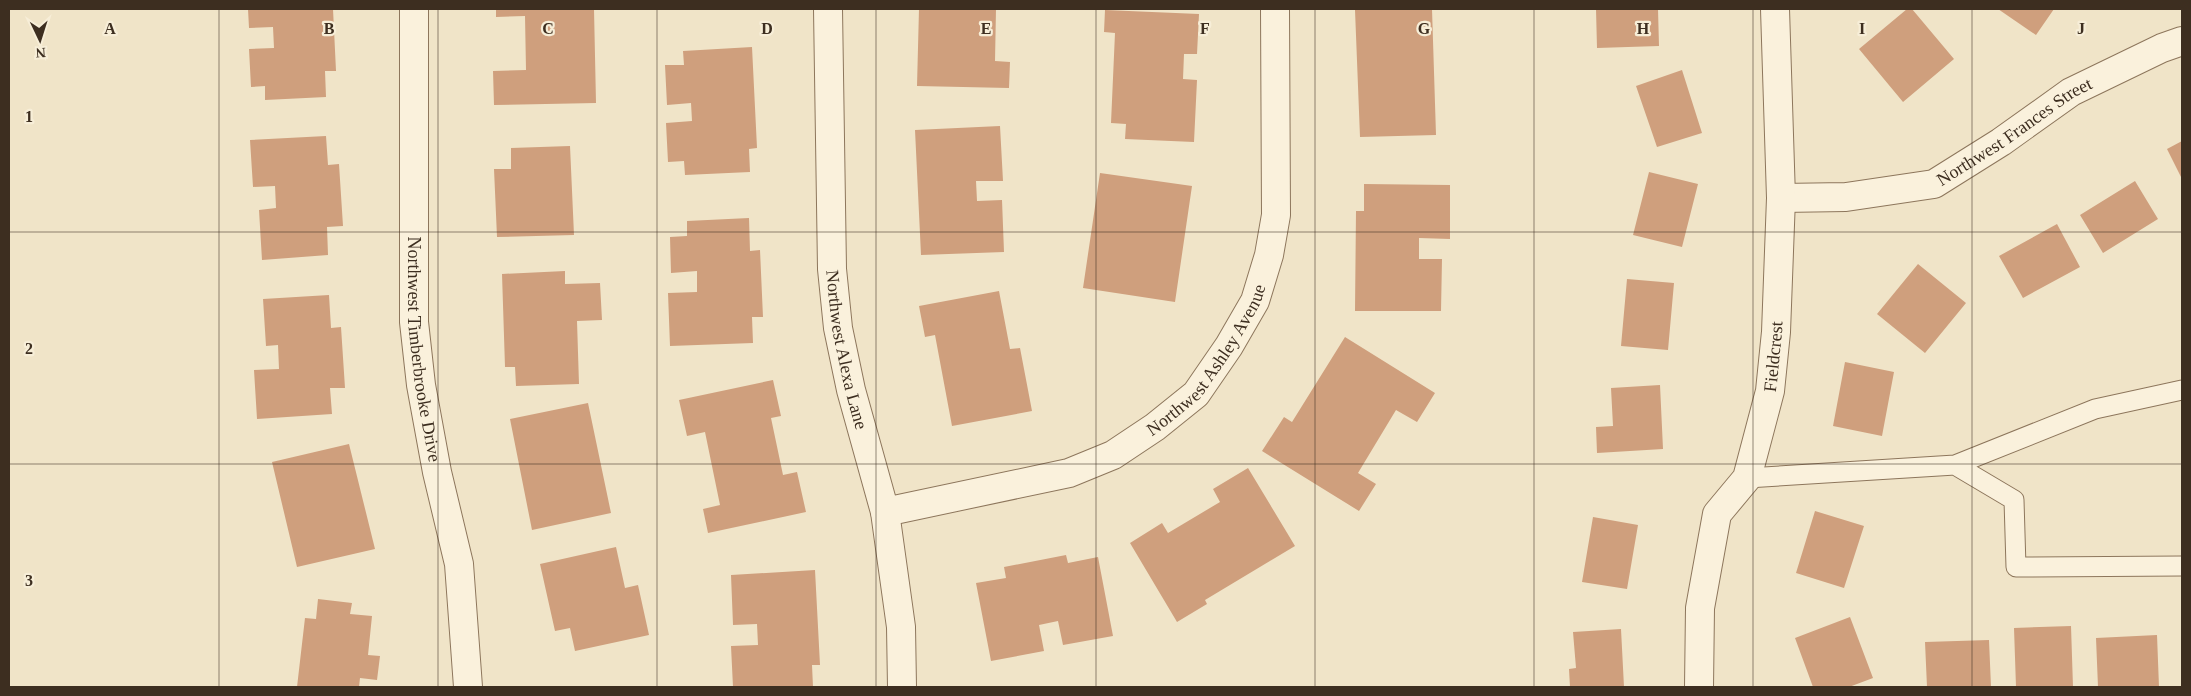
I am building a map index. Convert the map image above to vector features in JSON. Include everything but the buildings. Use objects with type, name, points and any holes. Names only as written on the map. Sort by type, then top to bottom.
[{"type":"street","name":"Northwest Timberbrooke Drive","points":[[414,9],[414,322],[422,394],[437,472],[459,564],[468,687]]},
{"type":"street","name":"Northwest Alexa Lane","points":[[828,9],[832,269],[838,328],[851,390],[885,512],[901,627],[902,687]]},
{"type":"street","name":"Northwest Ashley Avenue","points":[[885,512],[1069,473],[1113,455],[1155,427],[1196,394],[1229,346],[1256,301],[1269,255],[1276,215],[1275,9]]},
{"type":"street","name":"Fieldcrest","points":[[1699,687],[1700,608],[1716,514],[1747,478],[1770,391],[1776,332],[1781,198],[1775,9]]},
{"type":"street","name":"Northwest Frances Street","points":[[1781,198],[1846,197],[1934,184],[2001,142],[2071,92],[2162,48],[2182,41]]},
{"type":"lane","points":[[1747,478],[1955,465],[2095,409],[2182,390]]},
{"type":"lane","points":[[1955,465],[2014,500],[2016,567],[2182,566]]}]
